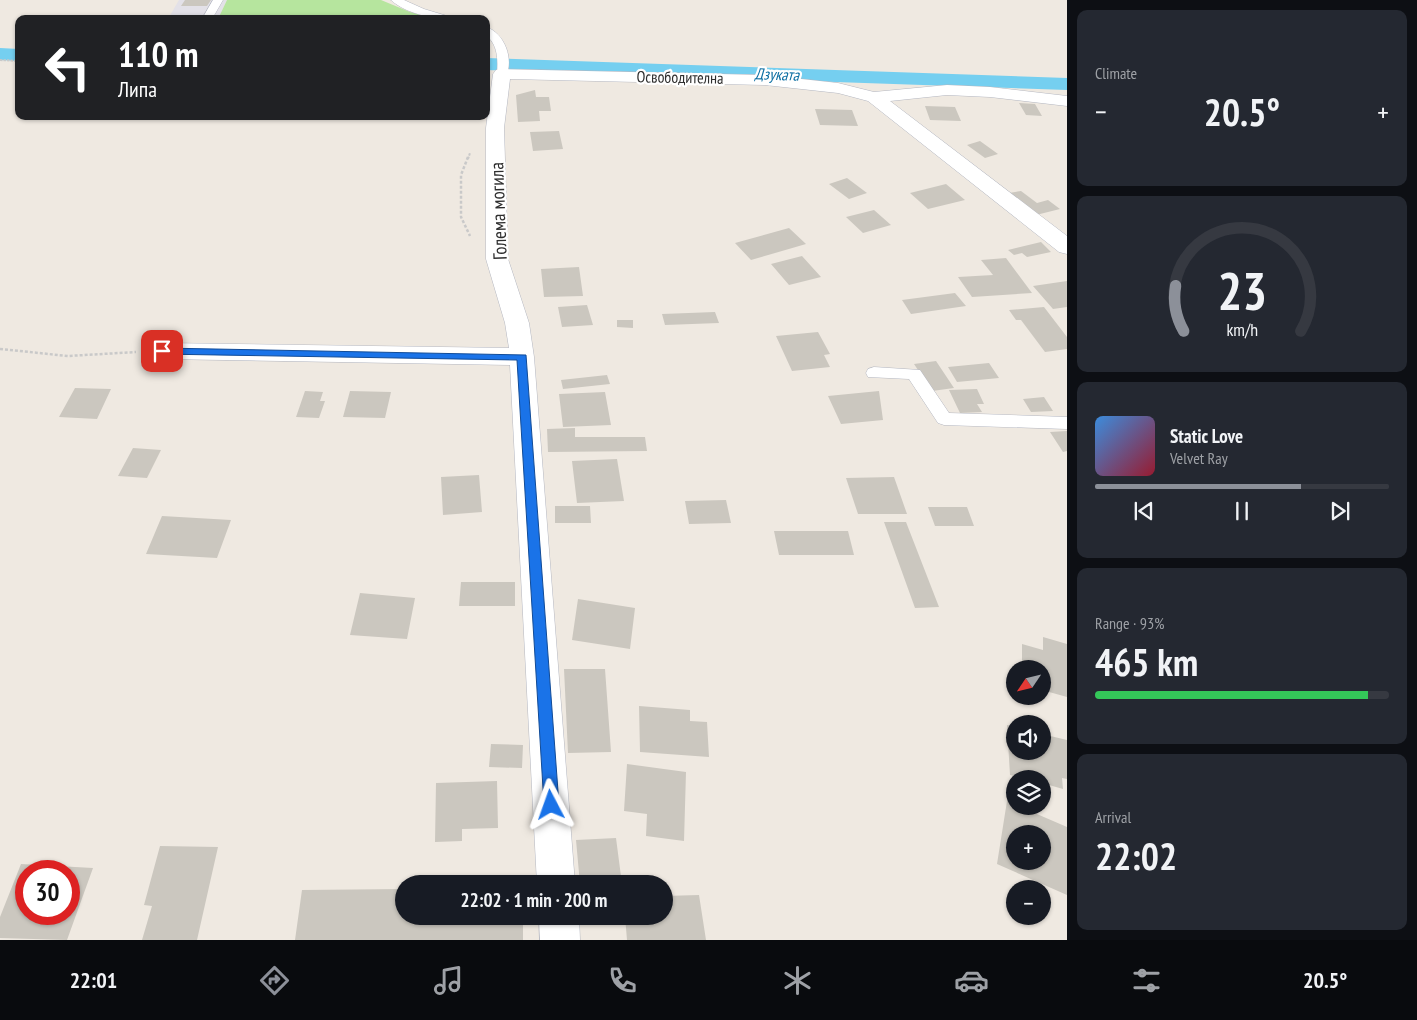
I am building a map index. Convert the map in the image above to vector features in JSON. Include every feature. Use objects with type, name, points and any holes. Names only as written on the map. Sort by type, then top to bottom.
[{"type":"street","name":"Освободителна","points":[[502,66],[765,80],[838,88],[874,96],[947,90],[990,92],[1067,100]]},
{"type":"street","name":"Голема могила","points":[[502,66],[495,128],[497,259],[517,323],[522,357],[555,875]]},
{"type":"street","points":[[874,96],[1067,247]]},
{"type":"street","points":[[162,351],[522,357]]},
{"type":"street","points":[[559,925],[560,940]]},
{"type":"lane","points":[[209,15],[218,0]]},
{"type":"lane","points":[[396,0],[437,15]]},
{"type":"lane","points":[[490,33],[498,40],[502,66]]},
{"type":"lane","points":[[874,373],[914,374],[944,419],[1067,423]]},
{"type":"path","points":[[0,60],[15,61]]},
{"type":"path","points":[[0,349],[68,356],[162,351]]},
{"type":"shaded area","points":[[179,0],[227,0],[220,15],[170,15]]},
{"type":"green space","points":[[227,0],[381,0],[422,15],[220,15]]},
{"type":"building","points":[[185,0],[211,0],[207,6],[181,6]]},
{"type":"building","points":[[535,90],[536,97],[549,97],[551,111],[539,111],[540,121],[518,122],[516,95]]},
{"type":"building","points":[[1019,103],[1035,104],[1042,116],[1026,115]]},
{"type":"building","points":[[925,106],[955,107],[961,121],[930,120]]},
{"type":"building","points":[[815,109],[852,110],[858,126],[820,125]]},
{"type":"building","points":[[559,131],[563,149],[533,151],[530,132]]},
{"type":"building","points":[[980,141],[998,154],[985,158],[967,145]]},
{"type":"building","points":[[847,178],[867,193],[849,199],[829,184]]},
{"type":"building","points":[[946,184],[965,200],[928,209],[910,193]]},
{"type":"building","points":[[1021,191],[1037,203],[1048,200],[1060,209],[1036,215],[1009,193]]},
{"type":"building","points":[[874,210],[891,225],[863,233],[846,217]]},
{"type":"building","points":[[789,228],[806,244],[751,260],[735,243]]},
{"type":"building","points":[[1041,242],[1051,252],[1027,257],[1022,253],[1014,255],[1008,250]]},
{"type":"building","points":[[802,256],[821,277],[789,285],[771,264]]},
{"type":"building","points":[[1006,258],[1032,293],[972,297],[958,277],[993,275],[981,260]]},
{"type":"building","points":[[579,267],[583,296],[544,297],[541,269]]},
{"type":"building","points":[[1067,281],[1067,307],[1053,309],[1033,286]]},
{"type":"building","points":[[955,293],[966,306],[911,314],[902,300]]},
{"type":"building","points":[[587,305],[593,325],[562,327],[558,307]]},
{"type":"building","points":[[1044,307],[1067,337],[1067,349],[1045,352],[1021,320],[1016,320],[1009,310]]},
{"type":"building","points":[[715,312],[719,323],[665,325],[662,314]]},
{"type":"building","points":[[617,320],[633,320],[633,328],[617,327]]},
{"type":"building","points":[[818,332],[830,354],[824,355],[830,367],[792,371],[776,336]]},
{"type":"building","points":[[936,361],[954,388],[932,391],[914,364]]},
{"type":"building","points":[[989,363],[999,378],[957,382],[948,367]]},
{"type":"building","points":[[607,375],[610,384],[563,389],[561,380]]},
{"type":"building","points":[[75,388],[111,389],[97,419],[59,417]]},
{"type":"building","points":[[977,389],[984,404],[977,404],[982,412],[960,413],[949,390]]},
{"type":"building","points":[[305,391],[323,392],[320,401],[325,401],[319,418],[296,417]]},
{"type":"building","points":[[350,391],[391,392],[385,418],[343,417]]},
{"type":"building","points":[[879,391],[883,420],[841,424],[828,396]]},
{"type":"building","points":[[605,392],[611,425],[563,427],[559,394]]},
{"type":"building","points":[[1044,397],[1053,411],[1031,412],[1023,399]]},
{"type":"building","points":[[575,428],[575,437],[645,437],[647,451],[548,452],[547,429]]},
{"type":"building","points":[[1067,431],[1067,451],[1063,452],[1050,432]]},
{"type":"building","points":[[133,448],[161,450],[147,478],[118,476]]},
{"type":"building","points":[[617,459],[624,501],[577,503],[572,461]]},
{"type":"building","points":[[479,475],[482,512],[443,515],[441,477]]},
{"type":"building","points":[[894,477],[907,514],[858,514],[846,478]]},
{"type":"building","points":[[726,500],[731,523],[689,524],[685,501]]},
{"type":"building","points":[[555,506],[590,506],[591,523],[555,523]]},
{"type":"building","points":[[928,507],[967,507],[974,526],[935,526]]},
{"type":"building","points":[[162,516],[231,520],[217,558],[146,554]]},
{"type":"building","points":[[884,522],[906,522],[939,607],[915,608]]},
{"type":"building","points":[[774,531],[848,531],[854,555],[779,555]]},
{"type":"building","points":[[461,582],[515,582],[515,606],[459,606]]},
{"type":"building","points":[[360,593],[415,598],[407,639],[350,635]]},
{"type":"building","points":[[578,599],[635,608],[630,649],[572,640]]},
{"type":"building","points":[[1043,637],[1067,644],[1067,697],[1051,693],[1051,660],[1022,660],[1022,644],[1043,650]]},
{"type":"building","points":[[564,669],[605,669],[611,752],[568,753]]},
{"type":"building","points":[[639,706],[690,710],[690,721],[707,722],[709,757],[640,752]]},
{"type":"building","points":[[1051,736],[1067,740],[1067,779],[1062,778],[1063,789],[1051,786],[1051,770],[1010,770],[1009,760],[1051,760]]},
{"type":"building","points":[[491,744],[523,745],[522,768],[489,767]]},
{"type":"building","points":[[627,764],[686,772],[684,841],[646,836],[647,814],[624,811]]},
{"type":"building","points":[[497,781],[498,828],[462,829],[462,841],[435,842],[436,783]]},
{"type":"building","points":[[1006,807],[1006,815],[1039,815],[1067,827],[1067,895],[1051,888],[1051,880],[1033,880],[1011,870],[1051,870],[1051,825],[1006,825],[1006,868],[997,864]]},
{"type":"building","points":[[616,838],[621,875],[579,875],[576,840]]},
{"type":"building","points":[[160,846],[218,847],[197,940],[142,940],[152,906],[144,905]]},
{"type":"building","points":[[80,867],[93,868],[80,904]]},
{"type":"building","points":[[15,879],[15,925],[72,925],[67,940],[0,938],[0,917]]},
{"type":"building","points":[[395,889],[395,925],[523,925],[523,940],[295,940],[302,890]]},
{"type":"building","points":[[699,895],[706,940],[627,940],[626,925],[673,925],[673,896]]},
{"type":"waterway","name":"Дзуката","points":[[0,54],[15,55]]},
{"type":"waterway","name":"Дзуката","points":[[490,64],[1067,84]]},
{"type":"route","points":[[162,351],[522,357],[551,805]]}]
